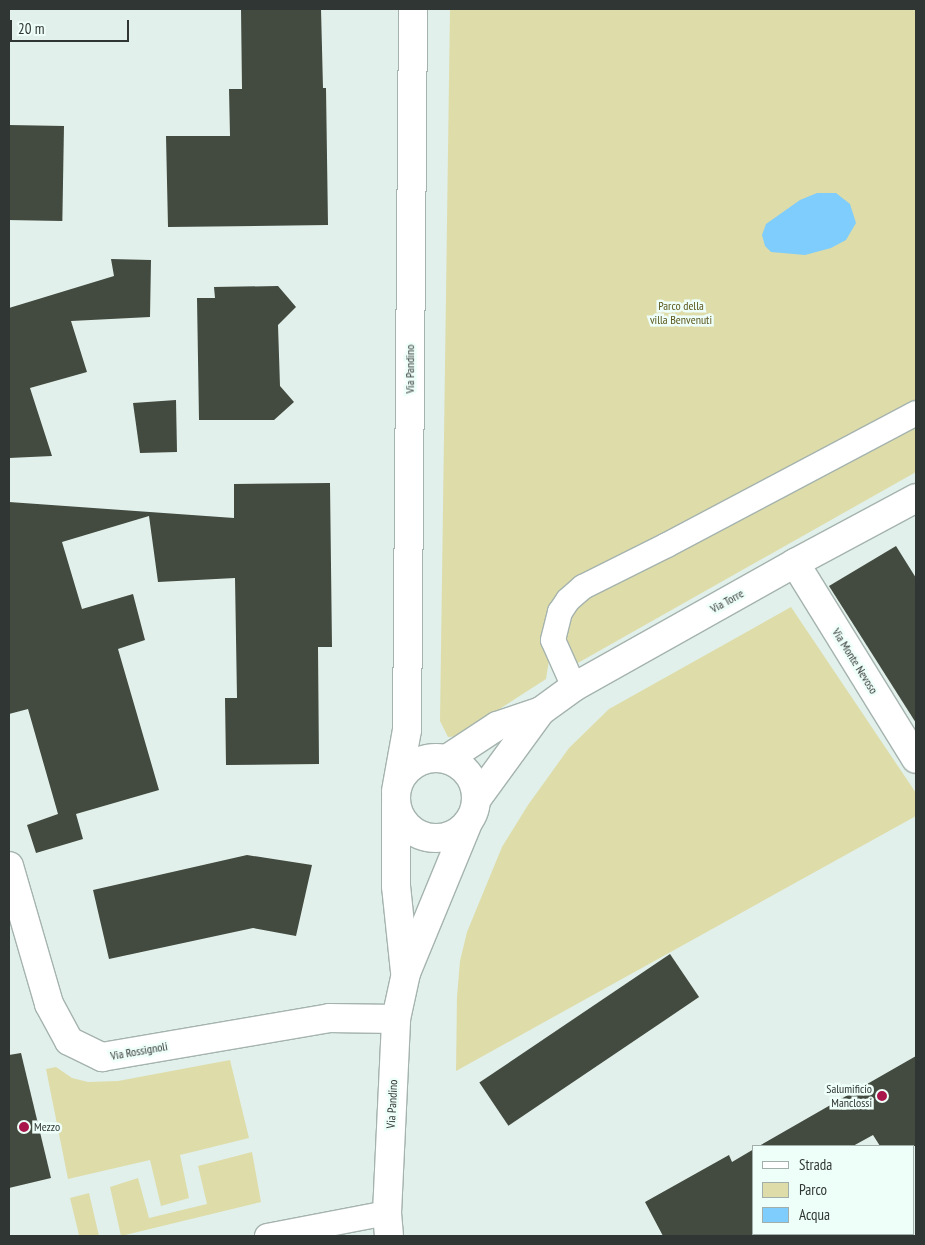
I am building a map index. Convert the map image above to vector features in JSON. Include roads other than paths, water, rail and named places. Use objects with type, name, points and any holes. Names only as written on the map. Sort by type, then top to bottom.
[{"type":"street","name":"Via Pandino","points":[[406,973],[396,886],[396,798],[407,730],[413,9]]},
{"type":"street","name":"Via Torre","points":[[440,759],[497,726],[542,711],[574,688],[795,563],[916,498]]},
{"type":"street","name":"Via Monte Nevoso","points":[[795,563],[916,759]]},
{"type":"street","name":"Via Torre","points":[[476,800],[542,711]]},
{"type":"street","points":[[407,730],[440,759]]},
{"type":"street","points":[[440,759],[459,765],[469,775],[474,786],[476,800],[473,813],[467,825],[457,834],[431,839],[419,835],[408,827],[400,817],[396,798],[400,778],[409,768],[420,761],[440,759]]},
{"type":"street","name":"Via Pandino","points":[[388,1225],[396,1019],[406,973],[467,825]]},
{"type":"street","name":"Via Rossignoli","points":[[9,866],[49,1004],[69,1041],[102,1057],[329,1018],[396,1019]]},
{"type":"lane","points":[[574,688],[553,640],[560,612],[568,600],[583,587],[676,541],[916,413]]},
{"type":"lane","points":[[267,1236],[388,1225]]},
{"type":"water","points":[[817,193],[836,193],[850,204],[856,223],[846,240],[831,248],[805,255],[771,252],[765,246],[762,235],[766,224],[800,200]]},
{"type":"place","name":"Salumificio Manclossi","points":[[882,1096]]},
{"type":"place","name":"Mezzo","points":[[24,1127]]},
{"type":"park label","name":"Parco della villa Benvenuti","points":[[681,313]]}]
